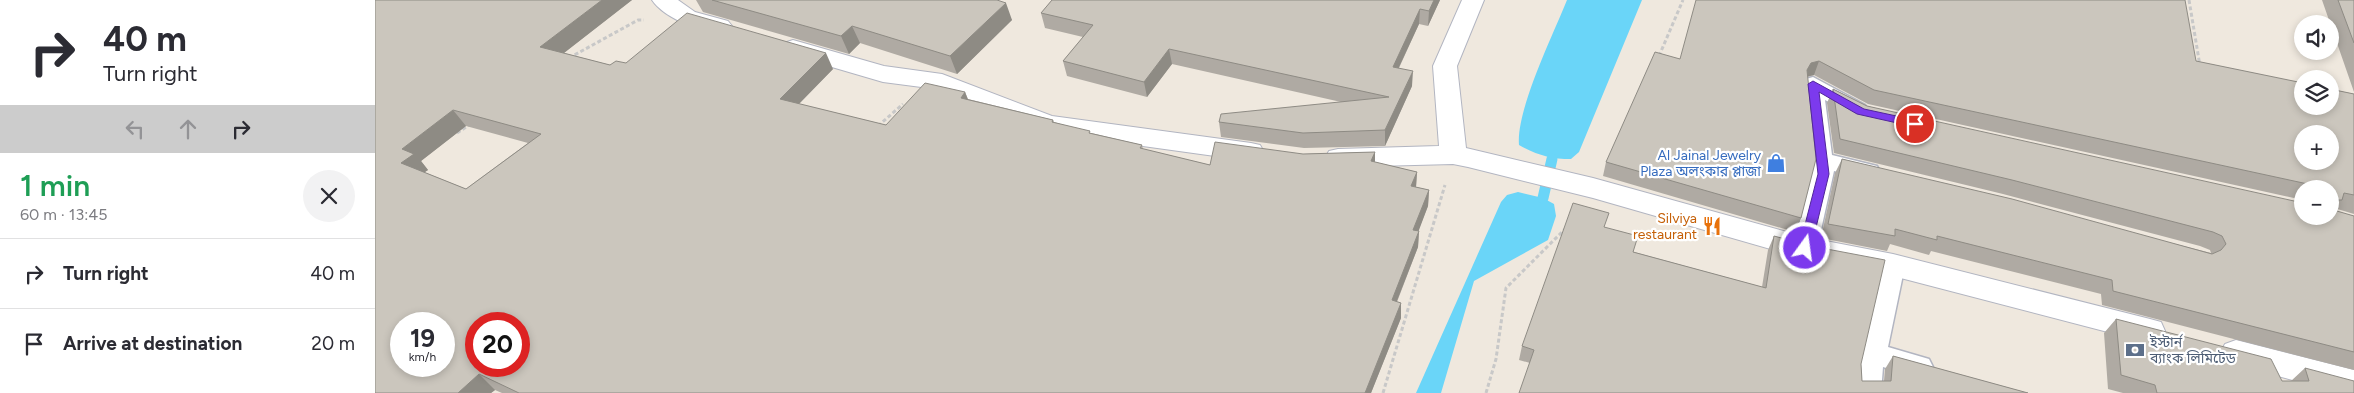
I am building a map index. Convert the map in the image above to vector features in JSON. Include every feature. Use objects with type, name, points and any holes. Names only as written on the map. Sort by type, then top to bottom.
[{"type":"street","points":[[663,0],[687,17],[743,33]]},
{"type":"street","points":[[1461,156],[1445,66],[1473,0]]},
{"type":"street","points":[[771,41],[883,74],[933,80],[1049,124],[1278,156]]},
{"type":"street","points":[[1314,159],[1461,156],[1598,189],[1805,248],[1893,265],[2173,337]]},
{"type":"street","points":[[2210,346],[2272,373],[2354,383]]},
{"type":"lane","points":[[1805,248],[1823,174],[1813,84],[1861,112],[1879,116]]},
{"type":"lane","points":[[1821,160],[1888,176]]},
{"type":"lane","points":[[1868,393],[1868,378],[1893,265]]},
{"type":"lane","points":[[1873,353],[1945,374]]},
{"type":"path","points":[[1656,64],[1683,0]]},
{"type":"path","points":[[2189,0],[2200,67]]},
{"type":"path","points":[[561,62],[638,20],[687,17]]},
{"type":"path","points":[[872,130],[933,80]]},
{"type":"path","points":[[455,134],[472,122]]},
{"type":"path","points":[[1383,393],[1461,156]]},
{"type":"path","points":[[1486,393],[1496,359],[1506,288],[1598,189]]},
{"type":"water","points":[[1567,0],[1642,0],[1579,152],[1571,159],[1544,156],[1519,145],[1523,112],[1529,93]]},
{"type":"water","points":[[1518,192],[1543,198],[1554,204],[1556,216],[1548,240],[1474,281],[1441,393],[1416,393],[1501,202],[1507,195]]},
{"type":"building","points":[[375,0],[602,0],[540,47],[610,65],[616,61],[626,63],[687,13],[826,53],[780,99],[886,125],[925,83],[965,92],[961,98],[1053,120],[1052,122],[1090,131],[1089,133],[1142,145],[1140,148],[1210,165],[1215,142],[1303,154],[1375,152],[1371,161],[1417,172],[1411,186],[1429,190],[1413,230],[1419,231],[1392,300],[1401,303],[1365,393],[519,393],[485,377],[530,377],[530,312],[465,312],[465,377],[476,377],[458,393],[375,393]],"holes":[[[453,110],[541,134],[466,189],[401,163],[414,154],[402,149]]]},
{"type":"building","points":[[712,0],[997,0],[1006,3],[950,56],[852,26],[841,36]]},
{"type":"building","points":[[1052,0],[1434,0],[1429,11],[1420,9],[1393,67],[1413,71],[1385,130],[1303,133],[1219,122],[1221,114],[1389,97],[1169,49],[1144,82],[1063,61],[1093,25],[1041,13]]},
{"type":"building","points":[[1696,0],[2185,0],[2196,61],[2294,81],[2294,115],[2339,115],[2339,91],[2354,94],[2354,195],[2344,193],[2342,200],[2339,200],[2339,180],[2294,181],[1874,90],[1819,61],[1811,63],[1807,70],[1816,159],[1801,218],[1606,162],[1655,52],[1680,59]]},
{"type":"building","points":[[2338,0],[2354,0],[2354,43]]},
{"type":"building","points":[[1833,89],[1867,106],[2294,201],[2294,225],[2339,225],[2339,212],[2354,216],[2354,352],[2113,291],[2112,280],[1937,236],[1937,240],[1895,229],[1895,236],[1828,224],[1842,159],[2012,199],[2212,254],[2221,250],[2226,244],[2222,236],[2213,232],[2012,180],[1840,139]]},
{"type":"building","points":[[1573,203],[1609,213],[1604,227],[1638,236],[1633,252],[1766,288],[1774,236],[1811,246],[1885,260],[1861,364],[1862,381],[1891,381],[1893,356],[2028,393],[1519,393],[1534,350],[1522,346]]},
{"type":"building","points":[[2116,319],[2271,359],[2282,381],[2309,381],[2305,368],[2354,381],[2354,393],[2157,393],[2155,385],[2121,375]]},
{"type":"waterway","points":[[1543,198],[1552,159]]},
{"type":"place","name":"Al Jainal Jewelry Plaza অলংকার প্লাজা","points":[[1776,163]]},
{"type":"place","name":"Silviya restaurant","points":[[1712,226]]},
{"type":"place","name":"ইস্টার্ন ব্যাংক লিমিটেড","points":[[2135,350]]},
{"type":"route","points":[[1805,248],[1823,174],[1813,84],[1861,112],[1915,124]]}]
